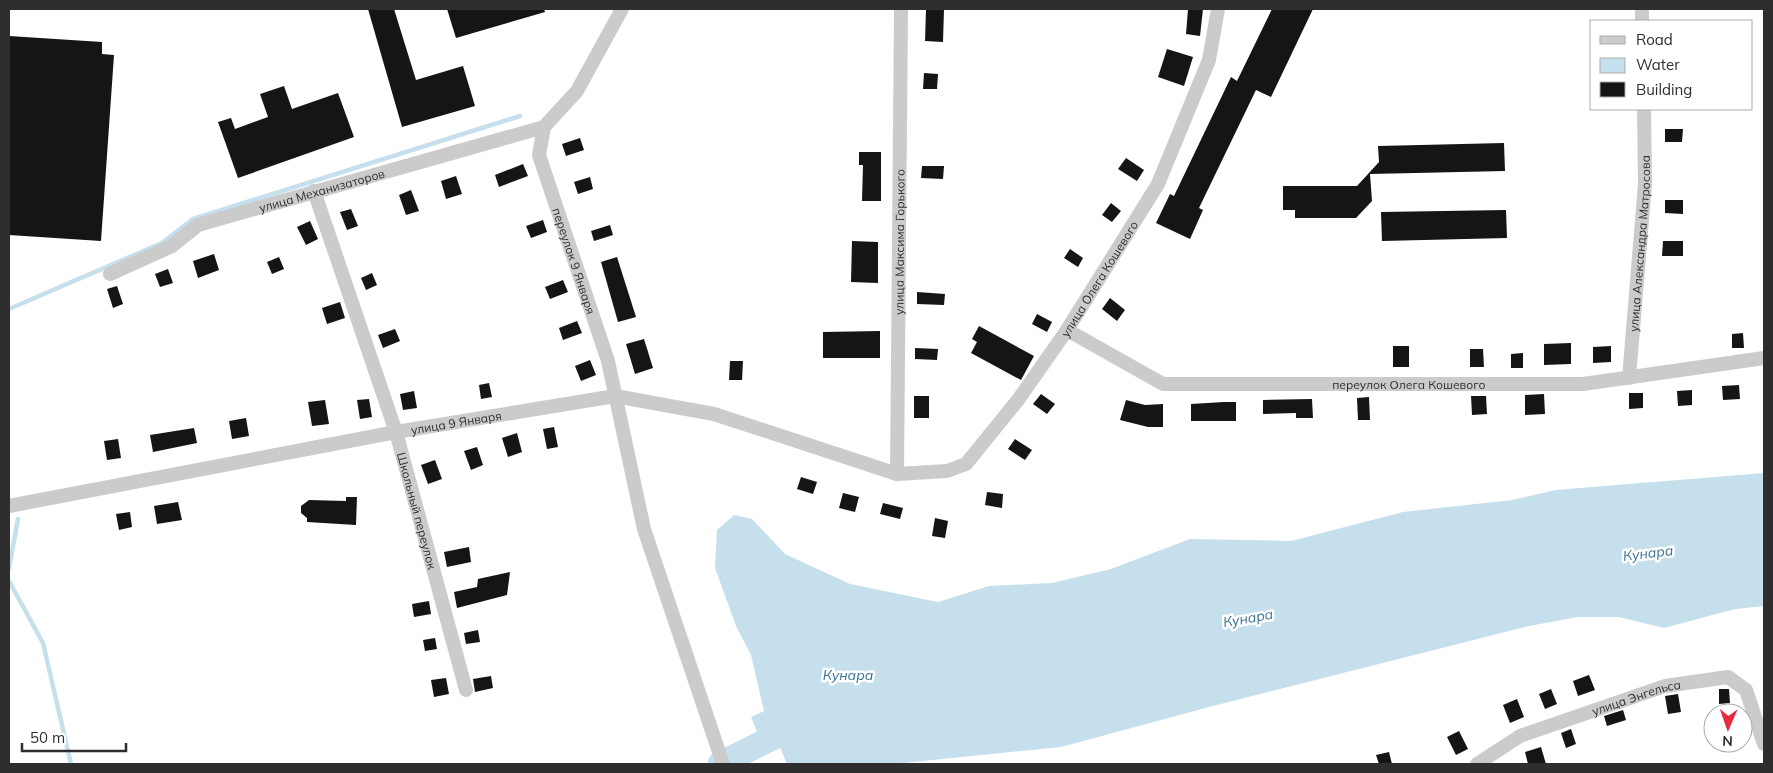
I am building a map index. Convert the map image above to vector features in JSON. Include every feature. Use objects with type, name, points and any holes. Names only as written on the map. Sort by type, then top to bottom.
[{"type":"street","points":[[544,127],[577,91],[622,9]]},
{"type":"street","name":"улица Максима Горького","points":[[897,474],[900,9]]},
{"type":"street","name":"улица Олега Кошевого","points":[[897,474],[947,471],[966,464],[1018,400],[1067,330],[1158,184],[1209,60],[1218,9]]},
{"type":"street","name":"улица Александра Матросова","points":[[1629,378],[1645,184],[1644,110]]},
{"type":"street","name":"улица Механизаторов","points":[[110,274],[172,246],[198,225],[544,127]]},
{"type":"street","name":"переулок 9 Января","points":[[544,127],[539,155],[608,361],[644,529],[723,764]]},
{"type":"street","name":"Школьный переулок","points":[[314,191],[396,432],[466,690]]},
{"type":"street","name":"переулок Олега Кошевого","points":[[1067,330],[1163,384],[1583,384],[1764,358]]},
{"type":"street","name":"улица 9 Января","points":[[9,506],[396,432],[616,396],[714,414],[897,474]]},
{"type":"street","name":"улица Энгельса","points":[[1477,764],[1520,736],[1665,686],[1728,677],[1746,690],[1764,744]]},
{"type":"water","name":"Кунара","points":[[1764,473],[1764,606],[1735,609],[1664,628],[1619,617],[1578,617],[1529,626],[1209,707],[1061,747],[893,764],[787,764],[777,740],[761,742],[751,717],[764,711],[751,655],[736,626],[715,568],[717,530],[734,515],[752,519],[785,554],[850,584],[938,602],[989,586],[1052,583],[1111,569],[1190,539],[1291,541],[1403,512],[1512,500],[1556,490]]},
{"type":"building","points":[[368,9],[394,9],[416,80],[463,66],[475,106],[402,127]]},
{"type":"building","points":[[447,9],[544,9],[545,12],[456,38]]},
{"type":"building","points":[[926,9],[944,9],[943,42],[925,41]]},
{"type":"building","points":[[1188,9],[1203,9],[1200,36],[1186,34]]},
{"type":"building","points":[[1272,9],[1313,9],[1271,97],[1256,90],[1199,208],[1203,210],[1190,239],[1156,223],[1170,194],[1174,196],[1231,77],[1237,81]]},
{"type":"building","points":[[9,36],[102,42],[102,54],[114,55],[101,241],[9,235]]},
{"type":"building","points":[[1167,49],[1193,57],[1184,86],[1158,77]]},
{"type":"building","points":[[924,73],[938,74],[937,89],[923,89]]},
{"type":"building","points":[[284,86],[292,109],[338,93],[354,137],[238,178],[218,122],[231,118],[235,129],[268,117],[260,94]]},
{"type":"building","points":[[1665,129],[1683,129],[1682,142],[1665,142]]},
{"type":"building","points":[[580,138],[584,150],[566,156],[562,144]]},
{"type":"building","points":[[1504,143],[1505,171],[1370,174],[1372,201],[1356,218],[1295,218],[1295,210],[1283,210],[1283,186],[1357,186],[1379,162],[1378,146]]},
{"type":"building","points":[[859,152],[881,152],[881,201],[862,201],[863,165],[859,165]]},
{"type":"building","points":[[1126,158],[1144,170],[1137,181],[1118,169]]},
{"type":"building","points":[[523,164],[528,176],[499,187],[495,175]]},
{"type":"building","points":[[922,166],[944,166],[943,179],[921,178]]},
{"type":"building","points":[[456,176],[462,194],[446,199],[441,181]]},
{"type":"building","points":[[590,177],[593,189],[578,194],[574,182]]},
{"type":"building","points":[[411,190],[419,211],[406,215],[399,195]]},
{"type":"building","points":[[1665,200],[1683,200],[1683,214],[1665,213]]},
{"type":"building","points":[[1111,203],[1121,211],[1112,222],[1102,215]]},
{"type":"building","points":[[351,209],[358,226],[347,230],[340,212]]},
{"type":"building","points":[[1506,210],[1507,238],[1382,241],[1381,212]]},
{"type":"building","points":[[543,220],[547,232],[531,238],[526,226]]},
{"type":"building","points":[[310,221],[318,239],[306,245],[297,227]]},
{"type":"building","points":[[610,225],[613,235],[594,241],[591,231]]},
{"type":"building","points":[[852,241],[878,242],[878,283],[851,282]]},
{"type":"building","points":[[1663,241],[1683,241],[1683,256],[1662,256]]},
{"type":"building","points":[[1070,249],[1083,258],[1078,267],[1064,258]]},
{"type":"building","points":[[214,254],[219,270],[198,278],[193,261]]},
{"type":"building","points":[[279,257],[284,269],[272,274],[267,262]]},
{"type":"building","points":[[617,257],[636,317],[618,322],[601,262]]},
{"type":"building","points":[[168,269],[173,283],[160,287],[155,274]]},
{"type":"building","points":[[372,273],[377,285],[366,290],[361,278]]},
{"type":"building","points":[[563,280],[568,292],[550,299],[545,287]]},
{"type":"building","points":[[117,286],[123,304],[113,308],[107,289]]},
{"type":"building","points":[[917,292],[945,294],[944,305],[917,304]]},
{"type":"building","points":[[1110,298],[1125,310],[1117,321],[1102,309]]},
{"type":"building","points":[[340,302],[345,318],[327,324],[322,308]]},
{"type":"building","points":[[1037,314],[1052,322],[1047,332],[1032,324]]},
{"type":"building","points":[[577,321],[582,333],[563,340],[559,328]]},
{"type":"building","points":[[979,326],[1034,356],[1021,380],[971,353],[977,342],[972,339]]},
{"type":"building","points":[[395,329],[400,341],[383,348],[378,335]]},
{"type":"building","points":[[880,331],[880,358],[823,358],[823,332]]},
{"type":"building","points":[[1743,333],[1744,348],[1732,348],[1732,334]]},
{"type":"building","points":[[644,339],[653,368],[635,374],[626,344]]},
{"type":"building","points":[[1571,343],[1571,364],[1544,365],[1544,344]]},
{"type":"building","points":[[1393,346],[1409,346],[1409,367],[1393,367]]},
{"type":"building","points":[[1611,346],[1611,362],[1593,363],[1593,347]]},
{"type":"building","points":[[915,348],[938,349],[937,360],[915,359]]},
{"type":"building","points":[[1470,349],[1483,349],[1484,367],[1470,367]]},
{"type":"building","points":[[1523,353],[1523,368],[1511,368],[1511,354]]},
{"type":"building","points":[[590,360],[596,375],[581,381],[575,366]]},
{"type":"building","points":[[730,361],[743,361],[742,380],[729,380]]},
{"type":"building","points":[[489,383],[492,397],[481,399],[479,385]]},
{"type":"building","points":[[1739,385],[1740,399],[1723,400],[1722,386]]},
{"type":"building","points":[[1692,390],[1692,405],[1678,406],[1677,391]]},
{"type":"building","points":[[414,391],[417,408],[403,410],[400,394]]},
{"type":"building","points":[[1629,393],[1643,393],[1643,408],[1629,409]]},
{"type":"building","points":[[1041,394],[1055,404],[1047,414],[1033,404]]},
{"type":"building","points":[[1544,394],[1545,414],[1525,415],[1525,395]]},
{"type":"building","points":[[914,396],[929,396],[929,418],[914,418]]},
{"type":"building","points":[[1471,396],[1486,396],[1487,414],[1472,415]]},
{"type":"building","points":[[1369,397],[1370,420],[1358,420],[1357,398]]},
{"type":"building","points":[[369,399],[372,417],[360,419],[357,400]]},
{"type":"building","points":[[1312,399],[1313,418],[1296,418],[1296,413],[1263,414],[1263,400]]},
{"type":"building","points":[[325,400],[329,424],[312,426],[308,402]]},
{"type":"building","points":[[1126,400],[1145,405],[1163,404],[1163,427],[1148,427],[1120,420]]},
{"type":"building","points":[[1236,402],[1236,421],[1191,421],[1191,404]]},
{"type":"building","points":[[246,418],[249,436],[232,439],[229,421]]},
{"type":"building","points":[[554,427],[558,447],[547,449],[543,429]]},
{"type":"building","points":[[194,428],[197,443],[153,452],[150,435]]},
{"type":"building","points":[[517,433],[522,452],[508,457],[502,438]]},
{"type":"building","points":[[118,439],[121,458],[107,460],[104,441]]},
{"type":"building","points":[[1015,439],[1032,450],[1025,460],[1008,449]]},
{"type":"building","points":[[477,447],[483,465],[471,470],[464,451]]},
{"type":"building","points":[[435,460],[442,479],[428,484],[421,465]]},
{"type":"building","points":[[801,477],[817,482],[813,494],[797,489]]},
{"type":"building","points":[[987,492],[1003,494],[1002,508],[985,505]]},
{"type":"building","points":[[843,493],[859,497],[855,512],[839,508]]},
{"type":"building","points":[[346,497],[357,497],[356,525],[307,522],[307,518],[301,513],[301,506],[309,500],[346,501]]},
{"type":"building","points":[[178,502],[182,520],[157,524],[154,506]]},
{"type":"building","points":[[883,503],[903,508],[900,519],[880,514]]},
{"type":"building","points":[[130,512],[132,527],[119,530],[116,514]]},
{"type":"building","points":[[935,518],[948,521],[945,538],[932,536]]},
{"type":"building","points":[[469,547],[471,562],[447,567],[444,552]]},
{"type":"building","points":[[510,572],[507,595],[457,608],[454,592],[477,587],[478,579]]},
{"type":"building","points":[[429,601],[431,614],[414,617],[412,604]]},
{"type":"building","points":[[478,630],[480,642],[466,644],[464,633]]},
{"type":"building","points":[[435,638],[437,649],[425,651],[423,640]]},
{"type":"building","points":[[1589,675],[1595,690],[1578,696],[1573,681]]},
{"type":"building","points":[[491,676],[493,688],[475,692],[473,679]]},
{"type":"building","points":[[446,678],[449,694],[434,697],[431,680]]},
{"type":"building","points":[[1551,689],[1557,704],[1545,709],[1539,694]]},
{"type":"building","points":[[1719,689],[1729,689],[1730,703],[1719,703]]},
{"type":"building","points":[[1678,694],[1681,712],[1668,714],[1665,696]]},
{"type":"building","points":[[1517,699],[1524,717],[1510,723],[1503,705]]},
{"type":"building","points":[[1623,710],[1626,720],[1607,726],[1604,716]]},
{"type":"building","points":[[1571,729],[1576,744],[1566,748],[1561,733]]},
{"type":"building","points":[[1459,731],[1468,749],[1456,755],[1447,737]]},
{"type":"building","points":[[1541,747],[1546,764],[1528,764],[1525,752]]},
{"type":"building","points":[[1389,752],[1392,764],[1379,764],[1376,755]]},
{"type":"waterway","points":[[9,309],[162,243],[193,219],[520,116]]},
{"type":"waterway","points":[[9,568],[18,519]]},
{"type":"waterway","points":[[9,581],[43,643],[71,764]]},
{"type":"waterway","name":"Кунара","points":[[720,764],[796,726]]}]
